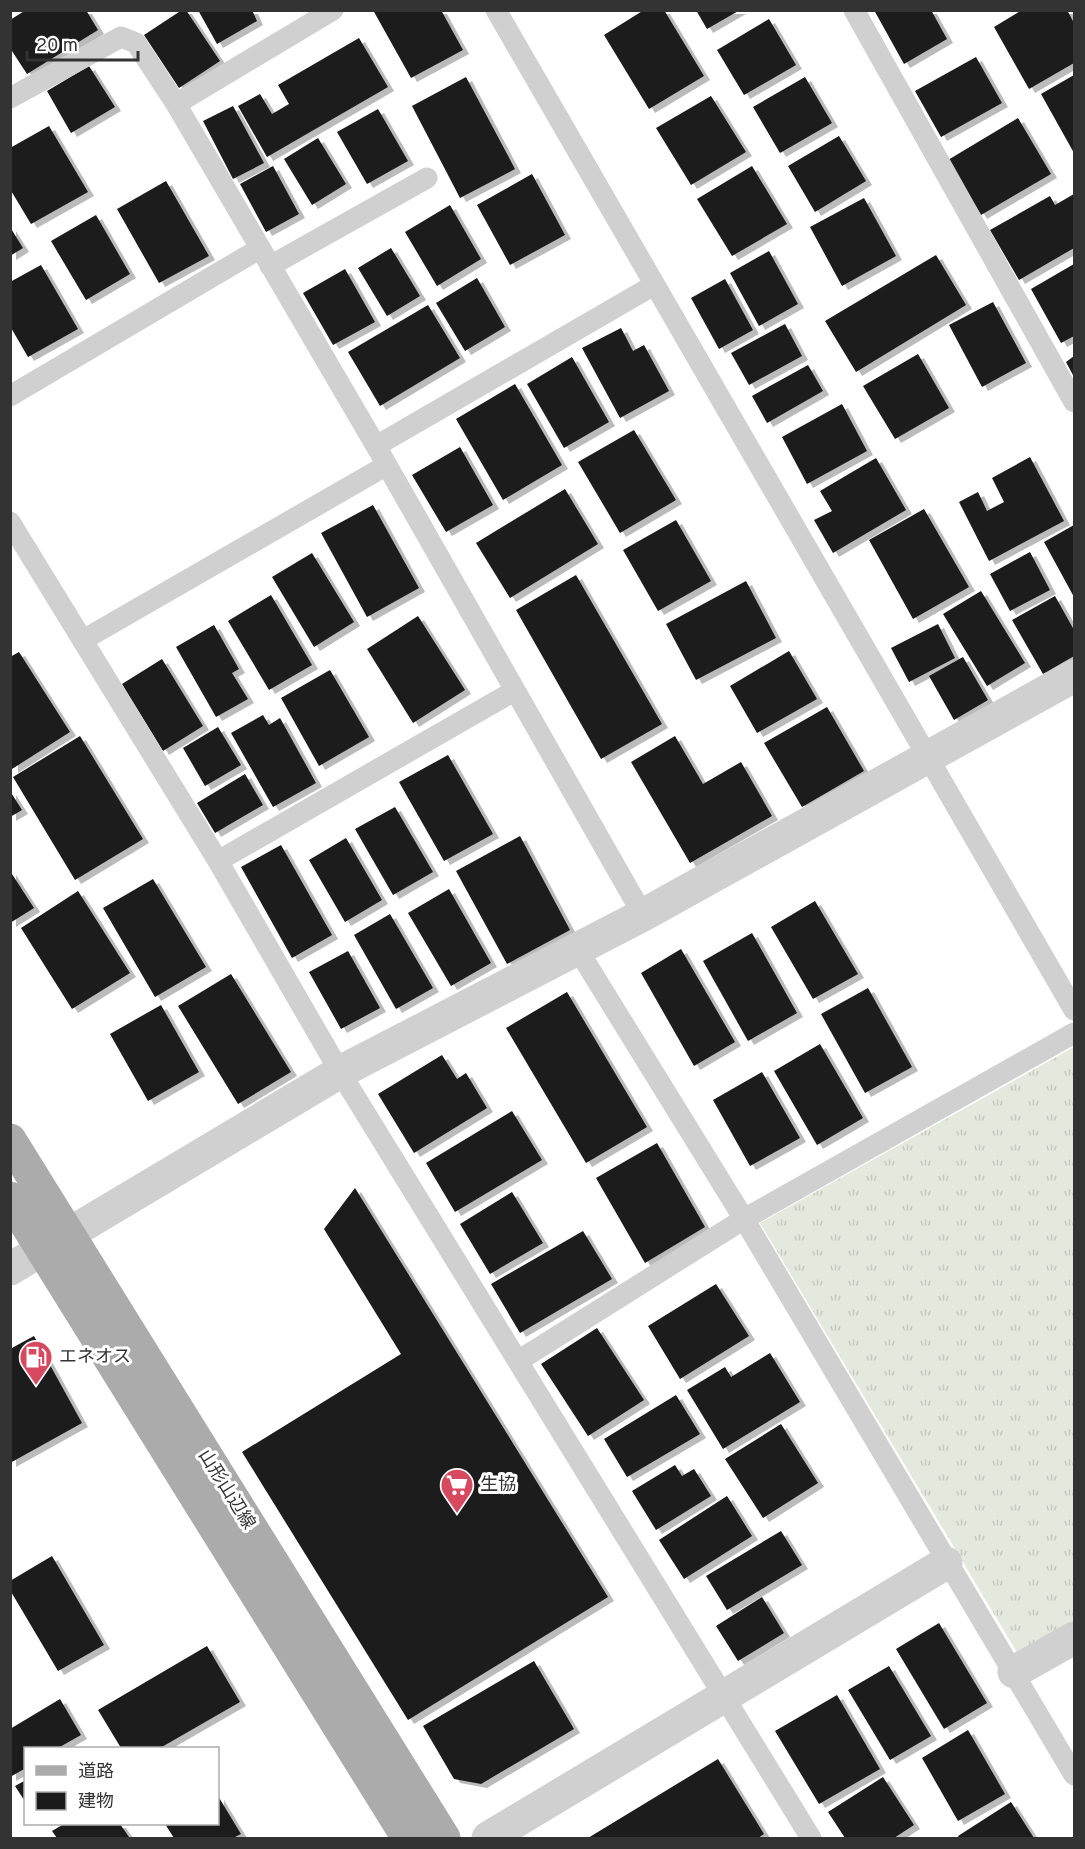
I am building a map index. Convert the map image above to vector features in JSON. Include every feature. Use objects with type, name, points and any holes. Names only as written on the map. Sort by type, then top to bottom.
[{"type":"main road","name":"山形山辺線","points":[[10,1140],[54,1243],[408,1839]]},
{"type":"main road","name":"山形山辺線","points":[[10,1198],[54,1243],[444,1839]]},
{"type":"street","points":[[10,1269],[340,1072],[643,915],[1074,676]]},
{"type":"street","points":[[488,1839],[946,1563]]},
{"type":"street","points":[[1014,1672],[1074,1638]]},
{"type":"lane","points":[[176,104],[333,10]]},
{"type":"lane","points":[[496,10],[1074,1010]]},
{"type":"lane","points":[[854,10],[1074,402]]},
{"type":"lane","points":[[10,98],[121,37],[136,43],[176,104],[376,446],[643,915]]},
{"type":"lane","points":[[10,396],[265,258],[427,178]]},
{"type":"lane","points":[[376,446],[654,285]]},
{"type":"lane","points":[[83,640],[387,465]]},
{"type":"lane","points":[[10,522],[218,861],[340,1072],[811,1839]]},
{"type":"lane","points":[[218,861],[514,691]]},
{"type":"lane","points":[[578,950],[744,1219],[946,1563],[1014,1672],[1074,1775]]},
{"type":"lane","points":[[518,1361],[744,1219],[1074,1033]]},
{"type":"green space","points":[[1074,1047],[1074,1622],[1018,1654],[760,1223]]},
{"type":"building","points":[[26,10],[86,10],[98,30],[27,74],[10,48],[10,20]]},
{"type":"building","points":[[182,10],[186,10],[220,61],[179,88],[144,35]]},
{"type":"building","points":[[198,10],[252,10],[257,21],[217,44]]},
{"type":"building","points":[[373,10],[441,10],[463,50],[411,78]]},
{"type":"building","points":[[644,10],[664,10],[704,76],[649,109],[604,35]]},
{"type":"building","points":[[696,10],[740,10],[707,29]]},
{"type":"building","points":[[874,10],[931,10],[947,39],[904,64]]},
{"type":"building","points":[[1022,10],[1067,10],[1074,23],[1074,63],[1029,89],[994,27]]},
{"type":"building","points":[[769,19],[796,65],[744,95],[717,50]]},
{"type":"building","points":[[359,38],[388,87],[267,157],[238,106],[260,94],[272,114],[289,104],[278,85]]},
{"type":"building","points":[[976,57],[1002,103],[941,137],[915,91]]},
{"type":"building","points":[[89,66],[115,107],[71,133],[47,91]]},
{"type":"building","points":[[1074,75],[1074,153],[1041,94]]},
{"type":"building","points":[[466,77],[515,169],[460,198],[412,106]]},
{"type":"building","points":[[805,77],[832,123],[780,153],[753,107]]},
{"type":"building","points":[[711,96],[746,152],[691,185],[656,128]]},
{"type":"building","points":[[233,106],[264,163],[233,179],[203,121]]},
{"type":"building","points":[[378,109],[408,161],[367,184],[337,132]]},
{"type":"building","points":[[1018,118],[1051,174],[981,215],[948,160]]},
{"type":"building","points":[[49,126],[88,192],[31,224],[10,189],[10,148]]},
{"type":"building","points":[[839,136],[866,181],[815,212],[788,166]]},
{"type":"building","points":[[318,138],[346,184],[312,205],[284,159]]},
{"type":"building","points":[[273,166],[299,214],[266,232],[240,184]]},
{"type":"building","points":[[752,166],[787,224],[732,256],[697,199]]},
{"type":"building","points":[[532,174],[565,235],[510,265],[477,205]]},
{"type":"building","points":[[166,181],[209,256],[159,283],[117,209]]},
{"type":"building","points":[[1074,194],[1074,248],[1019,280],[990,230],[1050,196],[1055,205]]},
{"type":"building","points":[[864,198],[896,256],[842,286],[810,227]]},
{"type":"building","points":[[450,205],[481,259],[437,286],[405,232]]},
{"type":"building","points":[[96,215],[130,274],[86,300],[51,241]]},
{"type":"building","points":[[10,227],[23,248],[10,256]]},
{"type":"building","points":[[391,248],[420,296],[387,316],[358,268]]},
{"type":"building","points":[[769,251],[798,304],[759,326],[730,273]]},
{"type":"building","points":[[936,255],[966,305],[856,372],[825,321]]},
{"type":"building","points":[[1074,264],[1074,336],[1061,343],[1031,289]]},
{"type":"building","points":[[41,265],[78,329],[28,357],[10,326],[10,282]]},
{"type":"building","points":[[345,269],[375,322],[333,345],[303,293]]},
{"type":"building","points":[[477,278],[505,327],[465,351],[436,303]]},
{"type":"building","points":[[725,279],[753,330],[719,349],[691,298]]},
{"type":"building","points":[[993,302],[1026,363],[982,387],[949,325]]},
{"type":"building","points":[[428,305],[460,358],[380,406],[348,352]]},
{"type":"building","points":[[785,324],[802,356],[749,385],[731,353]]},
{"type":"building","points":[[621,328],[633,351],[644,345],[669,391],[620,418],[582,348]]},
{"type":"building","points":[[918,354],[949,408],[895,439],[863,386]]},
{"type":"building","points":[[1074,356],[1074,377],[1066,362]]},
{"type":"building","points":[[572,357],[609,422],[564,448],[527,384]]},
{"type":"building","points":[[808,365],[823,391],[767,423],[752,396]]},
{"type":"building","points":[[515,384],[562,465],[503,500],[456,419]]},
{"type":"building","points":[[842,404],[867,451],[807,484],[782,437]]},
{"type":"building","points":[[634,430],[676,500],[620,533],[578,462]]},
{"type":"building","points":[[460,447],[493,505],[446,532],[412,475]]},
{"type":"building","points":[[1030,457],[1064,521],[989,561],[959,502],[978,492],[987,511],[1004,502],[992,478]]},
{"type":"building","points":[[876,458],[906,510],[833,553],[814,520],[832,511],[820,491]]},
{"type":"building","points":[[565,489],[598,544],[510,598],[476,543]]},
{"type":"building","points":[[373,505],[419,588],[367,617],[321,533]]},
{"type":"building","points":[[924,509],[969,587],[913,619],[869,540]]},
{"type":"building","points":[[676,520],[711,581],[658,611],[623,550]]},
{"type":"building","points":[[1074,525],[1074,597],[1044,542]]},
{"type":"building","points":[[1030,552],[1050,590],[1010,611],[990,574]]},
{"type":"building","points":[[312,553],[354,622],[314,647],[272,577]]},
{"type":"building","points":[[576,575],[662,724],[601,759],[516,610]]},
{"type":"building","points":[[746,581],[776,638],[696,680],[666,624]]},
{"type":"building","points":[[981,591],[1025,663],[987,686],[943,614]]},
{"type":"building","points":[[271,595],[312,665],[269,690],[228,621]]},
{"type":"building","points":[[1055,596],[1074,630],[1074,656],[1043,674],[1012,620]]},
{"type":"building","points":[[418,616],[465,690],[413,723],[367,649]]},
{"type":"building","points":[[938,624],[955,658],[909,682],[891,648]]},
{"type":"building","points":[[214,625],[239,669],[232,673],[248,699],[216,717],[176,647]]},
{"type":"building","points":[[789,651],[817,699],[757,733],[730,686]]},
{"type":"building","points":[[19,652],[70,732],[12,769],[10,657]]},
{"type":"building","points":[[963,657],[988,700],[954,720],[929,676]]},
{"type":"building","points":[[162,659],[203,726],[163,751],[122,684]]},
{"type":"building","points":[[330,670],[369,737],[319,766],[281,698]]},
{"type":"building","points":[[827,707],[864,771],[802,807],[764,743]]},
{"type":"building","points":[[263,715],[269,725],[280,718],[316,783],[273,807],[231,733]]},
{"type":"building","points":[[218,727],[241,765],[205,786],[183,748]]},
{"type":"building","points":[[80,736],[143,839],[75,880],[13,777]]},
{"type":"building","points":[[675,736],[703,784],[741,762],[772,816],[690,863],[631,762]]},
{"type":"building","points":[[448,755],[493,834],[444,861],[399,782]]},
{"type":"building","points":[[245,774],[263,805],[215,833],[197,803]]},
{"type":"building","points":[[10,791],[22,810],[10,817]]},
{"type":"building","points":[[395,807],[433,872],[393,895],[355,829]]},
{"type":"building","points":[[520,836],[570,930],[507,964],[456,871]]},
{"type":"building","points":[[346,838],[382,900],[345,922],[309,860]]},
{"type":"building","points":[[281,845],[332,935],[292,958],[241,867]]},
{"type":"building","points":[[10,871],[34,908],[10,923]]},
{"type":"building","points":[[153,879],[206,967],[155,997],[103,908]]},
{"type":"building","points":[[449,889],[491,963],[451,986],[408,913]]},
{"type":"building","points":[[78,891],[130,973],[72,1009],[21,928]]},
{"type":"building","points":[[815,901],[858,974],[813,999],[771,927]]},
{"type":"building","points":[[390,914],[433,988],[396,1009],[354,935]]},
{"type":"building","points":[[752,933],[797,1013],[748,1041],[703,961]]},
{"type":"building","points":[[681,949],[735,1042],[694,1066],[641,973]]},
{"type":"building","points":[[348,951],[380,1008],[341,1029],[309,972]]},
{"type":"building","points":[[231,974],[291,1072],[238,1104],[178,1006]]},
{"type":"building","points":[[868,988],[912,1067],[865,1093],[821,1014]]},
{"type":"building","points":[[567,992],[647,1127],[586,1163],[506,1028]]},
{"type":"building","points":[[161,1005],[199,1072],[148,1101],[110,1034]]},
{"type":"building","points":[[820,1044],[863,1118],[817,1145],[774,1071]]},
{"type":"building","points":[[442,1055],[457,1079],[466,1073],[487,1108],[414,1153],[378,1094]]},
{"type":"building","points":[[762,1072],[800,1138],[750,1166],[713,1100]]},
{"type":"building","points":[[512,1111],[542,1160],[455,1212],[426,1163]]},
{"type":"building","points":[[657,1143],[705,1227],[645,1263],[596,1178]]},
{"type":"building","points":[[355,1188],[608,1597],[408,1720],[242,1452],[401,1354],[324,1229]]},
{"type":"building","points":[[512,1192],[543,1243],[490,1274],[460,1224]]},
{"type":"building","points":[[583,1231],[612,1279],[520,1333],[491,1284]]},
{"type":"building","points":[[716,1284],[749,1336],[680,1379],[648,1326]]},
{"type":"building","points":[[597,1328],[644,1400],[588,1436],[541,1364]]},
{"type":"building","name":"エネオス","points":[[34,1336],[82,1423],[10,1463],[10,1349]]},
{"type":"building","points":[[770,1353],[800,1402],[723,1449],[687,1390],[725,1367],[731,1377]]},
{"type":"building","points":[[676,1395],[700,1434],[627,1477],[604,1439]]},
{"type":"building","points":[[781,1424],[818,1483],[763,1518],[725,1459]]},
{"type":"building","points":[[675,1465],[682,1476],[694,1469],[711,1496],[656,1530],[632,1491]]},
{"type":"building","points":[[727,1496],[752,1536],[684,1579],[659,1540]]},
{"type":"building","points":[[781,1531],[802,1565],[727,1610],[706,1576]]},
{"type":"building","points":[[52,1556],[104,1645],[58,1671],[10,1590],[10,1581]]},
{"type":"building","points":[[762,1597],[784,1633],[738,1661],[716,1626]]},
{"type":"building","points":[[939,1623],[987,1703],[944,1729],[896,1649]]},
{"type":"building","points":[[207,1646],[240,1702],[162,1747],[120,1747],[98,1710]]},
{"type":"building","points":[[534,1661],[574,1729],[481,1784],[454,1779],[423,1726]]},
{"type":"building","points":[[889,1666],[931,1736],[890,1760],[848,1690]]},
{"type":"building","points":[[837,1695],[880,1769],[819,1804],[775,1731]]},
{"type":"building","points":[[60,1699],[81,1735],[60,1747],[24,1747],[24,1769],[10,1777],[10,1729]]},
{"type":"building","points":[[968,1730],[1005,1794],[958,1821],[922,1758]]},
{"type":"building","points":[[718,1759],[764,1834],[758,1838],[588,1838]]},
{"type":"building","points":[[883,1777],[914,1825],[894,1838],[845,1838],[828,1812]]},
{"type":"building","points":[[24,1781],[24,1800],[15,1786]]},
{"type":"building","points":[[219,1798],[241,1834],[233,1838],[174,1838],[166,1825],[219,1825]]},
{"type":"building","points":[[1011,1802],[1034,1838],[959,1838],[958,1836]]},
{"type":"building","points":[[62,1825],[121,1825],[129,1837],[57,1838],[52,1831]]},
{"type":"place","name":"エネオス","points":[[36,1386]]},
{"type":"place","name":"生協","points":[[457,1514]]}]
